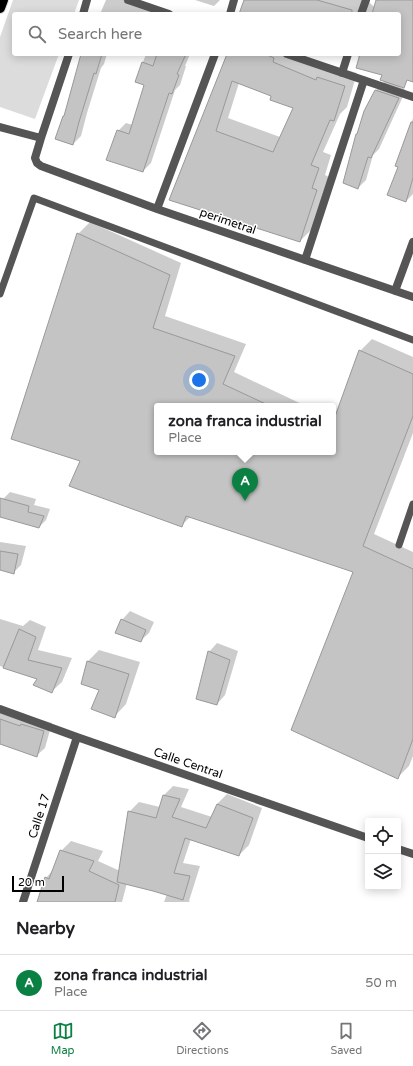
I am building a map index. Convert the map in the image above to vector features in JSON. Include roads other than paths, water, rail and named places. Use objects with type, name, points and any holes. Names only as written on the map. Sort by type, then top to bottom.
[{"type":"main road","points":[[0,8],[3,0]]},
{"type":"street","points":[[84,12],[87,0]]},
{"type":"street","points":[[128,0],[163,12]]},
{"type":"street","points":[[231,12],[234,0]]},
{"type":"street","points":[[362,12],[366,0]]},
{"type":"street","points":[[0,127],[40,138],[68,56]]},
{"type":"street","points":[[157,209],[214,56]]},
{"type":"street","points":[[292,56],[413,97]]},
{"type":"street","points":[[342,73],[347,56]]},
{"type":"street","points":[[305,260],[364,80]]},
{"type":"street","name":"perimetral","points":[[40,138],[35,158],[37,163],[41,166],[157,209],[413,297]]},
{"type":"street","points":[[395,291],[413,242]]},
{"type":"street","name":"Calle Central","points":[[0,709],[365,837]]},
{"type":"street","name":"Calle 17","points":[[23,902],[77,737]]},
{"type":"street","points":[[401,850],[413,854]]},
{"type":"lane","points":[[0,294],[34,198],[413,340]]},
{"type":"lane","points":[[399,545],[413,504]]},
{"type":"place","name":"zona franca industrial","points":[[245,501]]}]
